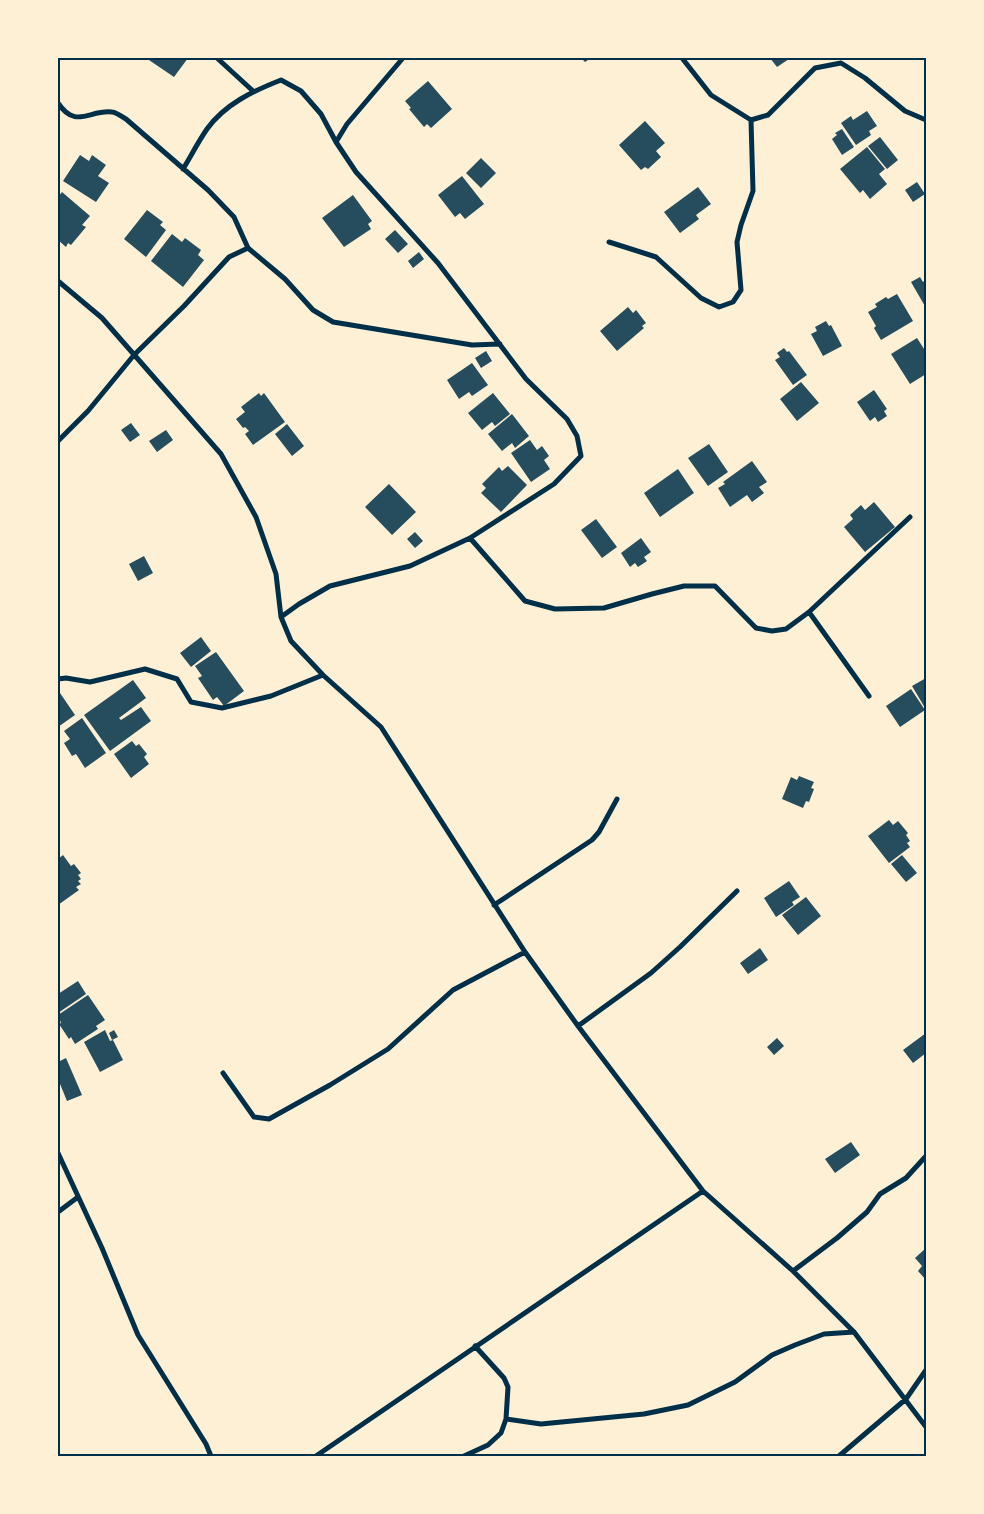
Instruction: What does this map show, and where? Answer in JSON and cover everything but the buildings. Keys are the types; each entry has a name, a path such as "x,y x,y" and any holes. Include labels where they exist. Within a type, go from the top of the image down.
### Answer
{"street":[{"path":"217,58 253,91"},
{"path":"336,142 347,124 403,58"},
{"path":"682,58 711,95 751,120 768,115 815,68 841,63 865,78 905,111 926,120"},
{"path":"182,169 208,128 228,107 253,91 281,80 301,91 322,114 336,142 356,172 438,263 526,378 567,419 577,436 581,456 554,484 470,538 410,566 330,586 281,617"},
{"path":"58,103 67,114 80,117 112,112 126,119 208,190 234,217 248,248 284,278 313,310 332,322 472,345 500,344"},
{"path":"609,242 656,257 701,298 719,307 734,302 741,290 737,242 741,225 754,191 751,120"},
{"path":"58,441 88,411 134,355 184,306 229,257 248,248"},
{"path":"58,281 102,318 221,454 256,517 276,574 281,617 291,641 323,675 381,727 494,905 578,1026 703,1191 793,1271 854,1332 926,1427"},
{"path":"470,538 526,601 555,608 604,608 684,586 715,586 756,628 772,631 786,629 809,612 910,517"},
{"path":"809,612 869,696"},
{"path":"58,679 66,678 90,682 145,669 177,678 191,702 222,708 272,696 323,675"},
{"path":"494,905 592,840 599,832 617,798"},
{"path":"578,1026 651,973 737,891"},
{"path":"223,1073 254,1117 269,1119 330,1085 388,1049 452,990 525,952"},
{"path":"58,1154 102,1248 138,1335 206,1444 211,1456"},
{"path":"793,1271 837,1238 867,1212 880,1194 906,1178 926,1156"},
{"path":"316,1456 703,1191"},
{"path":"58,1212 78,1197"},
{"path":"506,1419 541,1424 644,1414 688,1405 735,1382 772,1355 824,1334 854,1332"},
{"path":"464,1456 488,1445 501,1433 506,1419 508,1387 504,1378 475,1346"},
{"path":"839,1456 906,1399 926,1370"},
{"path":"918,1382 926,1384"}]}
